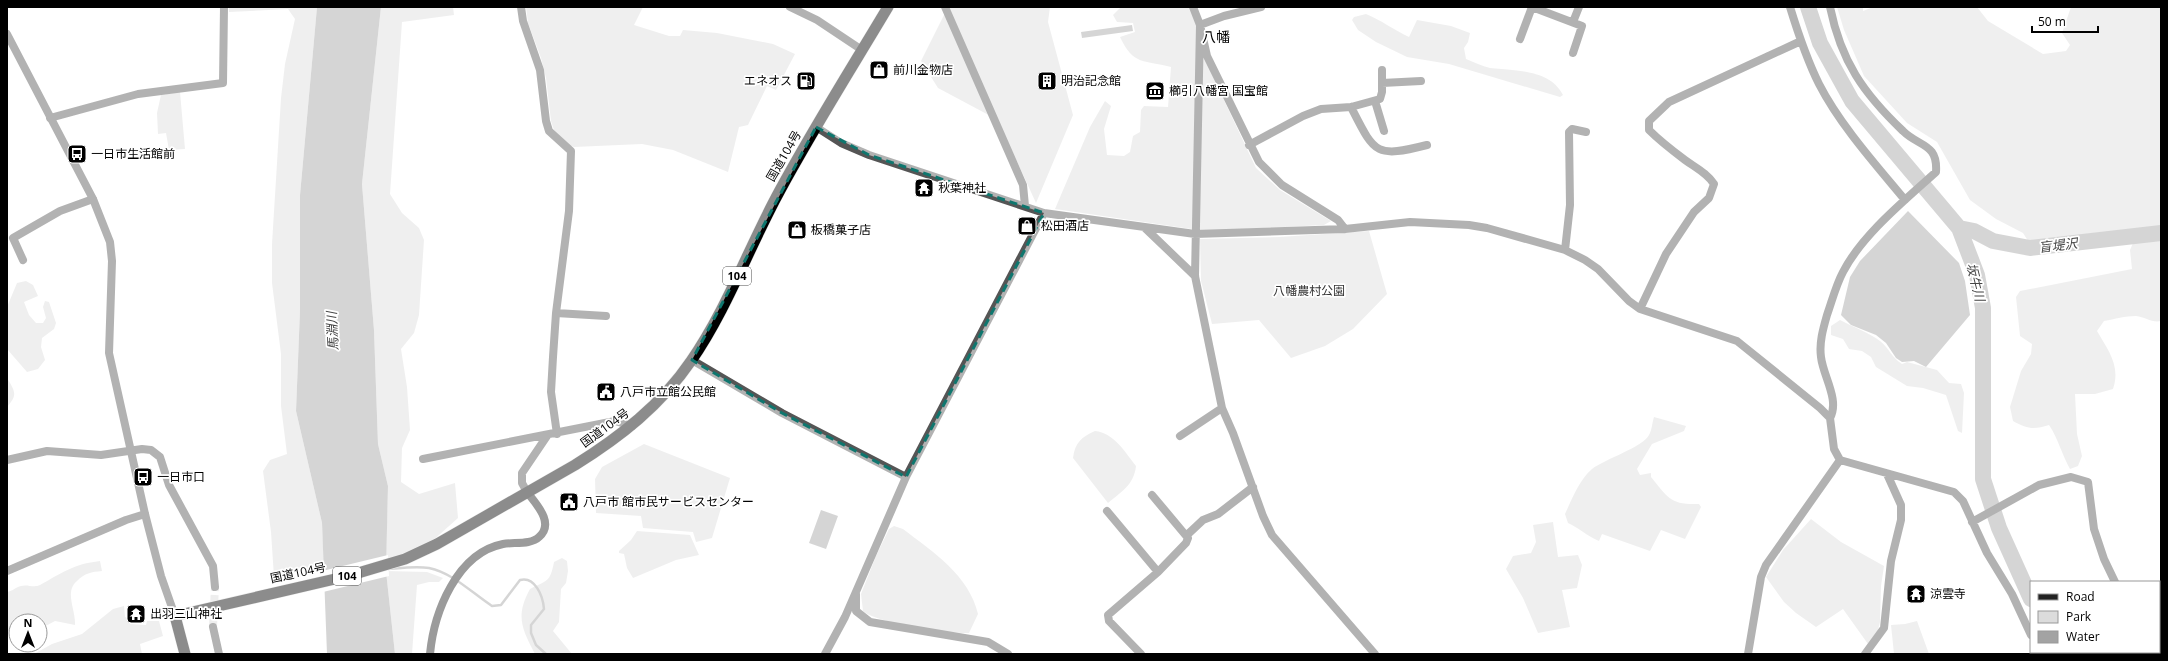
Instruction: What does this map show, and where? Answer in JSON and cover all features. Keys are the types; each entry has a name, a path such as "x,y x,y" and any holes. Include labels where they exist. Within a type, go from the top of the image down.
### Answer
{"highway":[{"name":"国道104号","path":"175,616 385,566 437,544 591,455 632,426 664,395 692,360 716,320 779,191 888,7"},
{"path":"175,616 185,654"}],"main road":[{"path":"430,654 433,635 448,594 458,573 469,561 483,550 503,544 529,542 539,538 544,530 545,522 543,513 527,492"}],"street":[{"path":"50,118 138,94 223,83 224,7"},
{"path":"521,7 523,21 540,70 546,121 550,131 571,151 569,211 556,313 551,392 557,434"},
{"path":"790,7 817,20 862,50"},
{"path":"945,7 1023,185 1025,206"},
{"path":"1193,7 1200,25 1207,56 1249,145 1259,162 1282,185 1338,220 1345,229"},
{"path":"1200,25 1224,16 1261,7"},
{"path":"1520,39 1532,7 1582,26 1573,53"},
{"path":"1574,22 1579,7"},
{"path":"1790,7 1801,41 1820,85 1842,121 1905,200"},
{"path":"1830,7 1835,32 1855,76 1869,96 1904,133 1925,146 1935,156 1936,172 1882,222 1843,272 1822,333 1821,357 1834,412 1830,418"},
{"path":"1200,25 1195,276 1222,408 1263,516 1272,535 1375,654"},
{"path":"7,34 93,199 104,222 110,242 112,261 109,353 145,514 161,576 175,616"},
{"path":"1640,309 1666,254 1694,212 1709,198 1714,184 1709,176 1649,130 1649,121 1669,102 1801,41"},
{"path":"1249,145 1303,116 1327,108 1351,107 1375,101 1382,96 1382,70"},
{"path":"1382,83 1421,81"},
{"path":"1375,101 1384,131"},
{"path":"1351,107 1368,140 1379,150 1397,152 1427,145"},
{"path":"816,127 841,143 869,155 1044,213 1195,234 1345,229 1410,222 1469,225 1487,228 1565,250 1585,260 1598,269 1629,302 1640,309 1737,341 1820,408 1830,418 1834,449 1840,460 1954,492 1963,501 1987,553 2012,594 2030,633"},
{"path":"1565,250 1570,204 1569,132 1572,129 1586,132"},
{"path":"23,260 12,238 60,212 93,199"},
{"path":"825,654 857,590 906,477 1044,213"},
{"path":"1145,228 1195,276"},
{"path":"556,313 606,316"},
{"path":"692,360 782,413 906,477"},
{"path":"1180,436 1222,408"},
{"path":"423,459 547,436 615,421 632,426"},
{"path":"527,492 522,483 522,474 547,436"},
{"path":"7,460 47,451 101,455 151,450 160,457 169,485 213,566 215,587"},
{"path":"1748,654 1761,577 1766,565 1840,460"},
{"path":"1865,654 1884,628 1891,561 1901,520 1901,505 1887,474"},
{"path":"1972,522 2039,485 2070,477 2088,482 2094,529 2104,559 2115,581"},
{"path":"1187,535 1204,520 1218,514 1253,487"},
{"path":"1141,654 1109,621 1108,615 1158,572 1186,543 1188,538 1152,495"},
{"path":"1107,511 1158,572"},
{"path":"7,571 126,520 145,514"},
{"path":"857,590 856,611 870,622 988,642 1008,654"},
{"path":"213,627 219,654"}],"highlighted area":[{"path":"816,127 869,155 1044,213 906,477 782,413 692,360"}],"green space":[{"path":"229,7 317,7 300,195 300,310 296,411 322,523 324,567 274,577 271,532 263,471 270,460 287,454 281,406 281,354 272,283 272,244 281,98 285,64 295,19 288,9 229,12"},
{"path":"381,7 453,7 454,15 402,22 390,194 402,213 419,228 424,240 419,315 414,333 401,349 407,387 410,430 402,448 401,482 419,494 455,483 458,518 411,560 386,560 388,486 378,444 374,330 362,184"},
{"path":"526,7 643,7 634,25 669,36 680,36 683,30 717,33 773,44 795,54 776,90 767,86 748,125 739,127 728,172 673,150 642,144 574,147 569,145 554,130 551,121 546,78 541,58 528,23"},
{"path":"948,7 1050,7 1048,22 1073,115 1036,203 998,120 938,88 921,61"},
{"path":"1121,7 1190,7 1214,79 1256,168 1280,190 1331,221 1324,225 1205,231 1055,209 1090,127 1105,101 1111,106 1104,129 1107,155 1124,156 1130,152 1133,136 1140,132 1141,110 1144,106 1168,107 1171,67 1140,60 1130,53 1120,37 1135,32 1133,23 1117,22 1113,15"},
{"path":"1837,7 1863,7 1863,11 1873,7 1977,7 1988,21 2043,54 2066,51 2070,45 2062,33 2071,7 2161,7 2161,228 2129,234 2030,244 2023,233 1996,219 1970,200 1937,142 1907,123 1864,76 1844,30"},
{"path":"1366,14 1409,37 1417,20 1451,26 1470,33 1468,42 1464,48 1466,59 1490,68 1521,71 1541,76 1550,80 1557,86 1563,95 1560,97 1449,64 1407,57 1376,42 1358,30 1352,20 1354,17"},
{"path":"180,92 185,149 169,150 166,133 158,134 157,113 161,95"},
{"name":"八幡農村公園","path":"1369,231 1387,294 1353,329 1325,346 1291,358 1259,320 1212,324 1201,281 1200,239 1279,237"},
{"path":"2161,237 2161,321 2136,316 2124,317 2104,321 2097,331 2112,358 2115,381 2113,389 2095,394 2075,394 2077,434 2082,456 2078,466 2070,469 2049,425 2039,428 2031,428 2022,426 2013,421 2010,407 2021,371 2031,354 2032,344 2020,336 2016,297 2020,291 2132,269 2130,250 2133,243"},
{"path":"26,281 33,285 38,296 24,302 29,315 36,323 43,323 46,318 43,307 45,301 49,302 56,323 54,329 42,338 41,347 45,360 38,369 27,372 7,349 7,307 17,283"},
{"path":"1840,320 1880,341 1902,364 1907,362 1937,370 1949,383 1961,384 1964,393 1962,433 1958,431 1946,395 1923,388 1907,386 1876,367 1871,357 1862,351 1849,349 1843,339 1831,335 1831,326"},
{"path":"7,378 12,386 14,396 7,407"},
{"path":"1654,417 1686,426 1684,431 1652,444 1637,469 1640,475 1651,473 1651,477 1671,499 1682,503 1699,504 1701,507 1685,539 1661,530 1650,551 1602,534 1599,541 1568,523 1565,514 1576,490 1587,473 1598,465 1632,448 1645,439 1650,433"},
{"path":"1095,431 1108,435 1113,439 1136,466 1135,473 1130,483 1108,503 1073,458 1077,444 1082,438"},
{"path":"644,444 730,478 712,538 696,542 693,532 643,528 641,516 596,513 595,479 602,467"},
{"path":"1811,519 1841,542 1884,566 1881,586 1880,622 1878,630 1868,644 1843,609 1816,627 1796,613 1784,602 1766,577 1783,550"},
{"path":"1553,522 1558,557 1578,555 1582,565 1577,588 1562,590 1570,627 1538,633 1523,598 1506,569 1513,556 1531,553 1536,542 1533,525"},
{"path":"894,526 903,529 938,556 958,576 967,588 978,614 969,633 914,627 882,620 863,611 861,594 876,556 889,529"},
{"path":"637,531 690,535 699,555 676,560 633,578 627,568 624,554 619,553 619,551 631,540"},
{"path":"562,558 567,561 568,571 566,583 561,589 559,622 553,631 572,654 535,654 522,622 525,599 530,589 547,580 551,574 554,562"},
{"path":"100,561 102,571 91,572 80,578 73,585 71,596 75,625 55,621 48,625 48,613 8,613 7,631 7,592 23,586 38,586 75,567"},
{"path":"386,571 427,572 443,578 439,582 429,582 417,585 412,654 395,654"},
{"path":"124,606 125,617 130,619 130,624 146,625 147,621 159,621 163,636 140,644 142,654 34,654 48,653 48,646 82,634 113,609"},
{"path":"1917,621 1929,654 1894,654 1891,625"}],"water":[{"name":"馬淵川","path":"317,7 381,7 362,184 374,330 378,444 388,486 386,571 395,654 327,654 322,523 296,411 300,310 300,195"},
{"path":"1132,25 1133,31 1082,38 1081,32"},
{"path":"1908,211 1959,263 1965,281 1970,315 1926,367 1914,361 1902,362 1896,358 1886,343 1876,335 1851,325 1841,315 1850,277 1860,261"},
{"path":"821,510 838,516 826,549 809,543"}],"pier":[{"path":"388,555 389,576 323,592 322,571"}],"waterway":[{"name":"坂牛川","path":"1808,7 1820,43 1852,101 1959,228 1977,275 1983,308 1983,479 1999,528 2030,597"},
{"name":"盲堤沢","path":"1959,228 1974,231 1993,241 2030,248 2161,233"},
{"path":"388,569 419,567 438,571 462,584 492,606 501,605 520,580 530,581 540,593 544,609 531,625 531,633 536,645 546,654"}],"tunnel":[{"path":"213,627 215,587"}],"place":[{"name":"前川金物店","path":"879,70"},
{"name":"エネオス","path":"806,81"},
{"name":"明治記念館","path":"1047,81"},
{"name":"櫛引八幡宮 国宝館","path":"1155,91"},
{"name":"一日市生活館前","path":"77,154"},
{"name":"秋葉神社","path":"924,188"},
{"name":"松田酒店","path":"1027,226"},
{"name":"板橋菓子店","path":"797,230"},
{"name":"八戸市立館公民館","path":"606,392"},
{"name":"一日市口","path":"143,477"},
{"name":"八戸市 館市民サービスセンター","path":"569,502"},
{"name":"涼雲寺","path":"1916,594"},
{"name":"出羽三山神社","path":"136,614"}],"district":[{"name":"八幡","path":"1216,37"}]}
